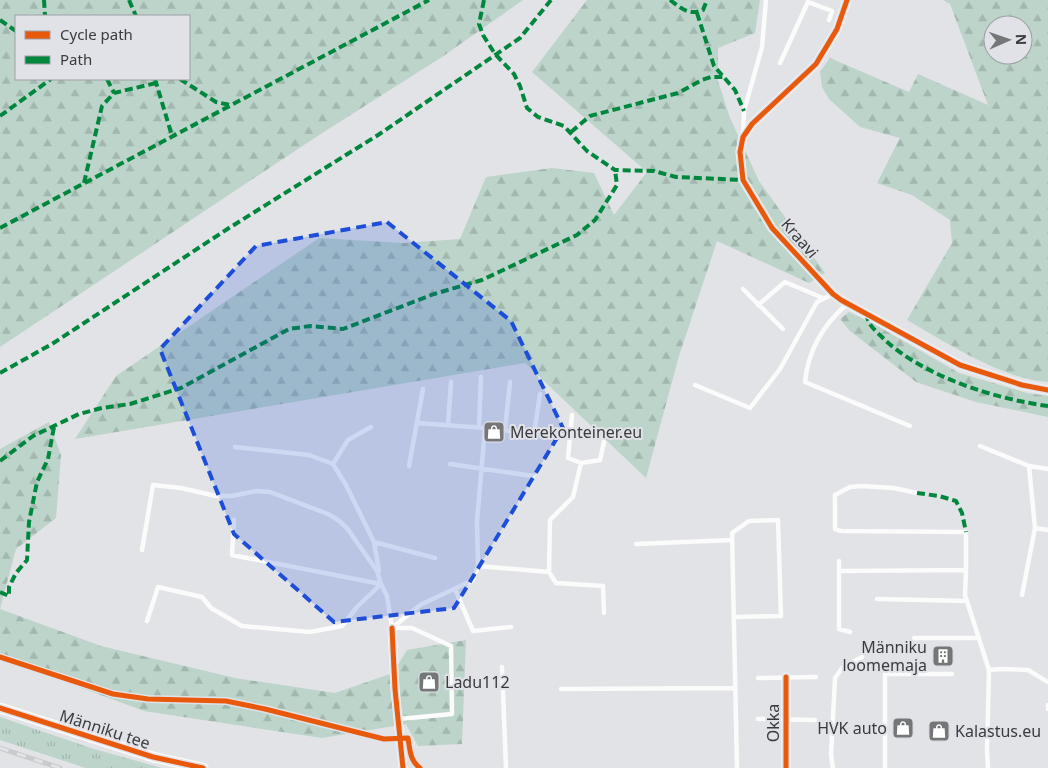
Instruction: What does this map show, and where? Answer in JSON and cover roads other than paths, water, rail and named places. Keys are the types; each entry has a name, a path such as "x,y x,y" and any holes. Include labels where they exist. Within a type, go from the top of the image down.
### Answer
{"street":[{"path":"743,137 752,124 816,64 837,28 847,0"},
{"name":"Kraavi","path":"743,137 740,152 742,180 772,228 833,294 847,304 960,365 1022,385 1048,390"},
{"path":"392,628 403,768"},
{"name":"Okka","path":"786,677 786,768"},
{"name":"Männiku tee","path":"0,708 153,757 203,768"}],"lane":[{"path":"743,137 744,111 762,47 766,0"},
{"path":"780,63 807,1 832,11 829,20"},
{"path":"758,305 785,282 823,298"},
{"path":"743,290 783,329"},
{"path":"695,385 750,408 780,369 817,302 833,294"},
{"path":"847,304 835,314 817,338 806,365 805,382 910,426"},
{"path":"479,427 482,377"},
{"path":"448,425 452,382"},
{"path":"505,430 510,382"},
{"path":"409,466 423,390"},
{"path":"417,423 479,427 534,434 540,394"},
{"path":"572,415 568,458 581,463 600,460 604,442"},
{"path":"333,464 348,440 371,427"},
{"path":"392,628 420,606 473,580 478,566 477,521 485,428"},
{"path":"980,446 1029,466 1048,470"},
{"path":"235,447 309,455 333,464 346,484 374,542 381,584"},
{"path":"581,463 573,498 550,520 549,572 556,583 603,586 604,613"},
{"path":"450,464 533,476"},
{"path":"1022,595 1035,528 1029,466"},
{"path":"142,550 153,485 216,496 232,496 256,491 270,492 328,514 347,528 377,571 387,596 392,628"},
{"path":"917,493 894,488 850,487 835,495 835,529 841,531 966,532 966,595 989,670 988,768"},
{"path":"234,520 232,555 381,584"},
{"path":"734,617 781,616 778,520 749,521 732,533 736,768"},
{"path":"1035,528 1048,530"},
{"path":"636,544 732,540"},
{"path":"374,542 435,558"},
{"path":"839,561 839,629 850,632"},
{"path":"478,566 549,572"},
{"path":"839,571 966,570"},
{"path":"147,621 158,586 202,597 211,608 242,626 310,632 342,626 381,584"},
{"path":"455,589 473,631 511,627"},
{"path":"877,599 967,601"},
{"path":"392,628 412,628 451,646 452,714 398,719"},
{"path":"914,638 979,638"},
{"path":"833,768 831,755 835,678 842,668 862,657"},
{"path":"502,667 506,768"},
{"path":"989,670 1028,670 1048,682"},
{"path":"885,768 885,674 952,674"},
{"path":"758,678 816,677"},
{"path":"561,689 735,688"},
{"path":"758,719 815,720"}],"railway":[{"path":"0,748 60,768"}],"place":[{"name":"Merekonteiner.eu","path":"494,432"},
{"name":"Männiku loomemaja","path":"943,656"},
{"name":"Ladu112","path":"429,682"},
{"name":"HVK auto","path":"903,728"},
{"name":"Kalastus.eu","path":"939,731"}]}
